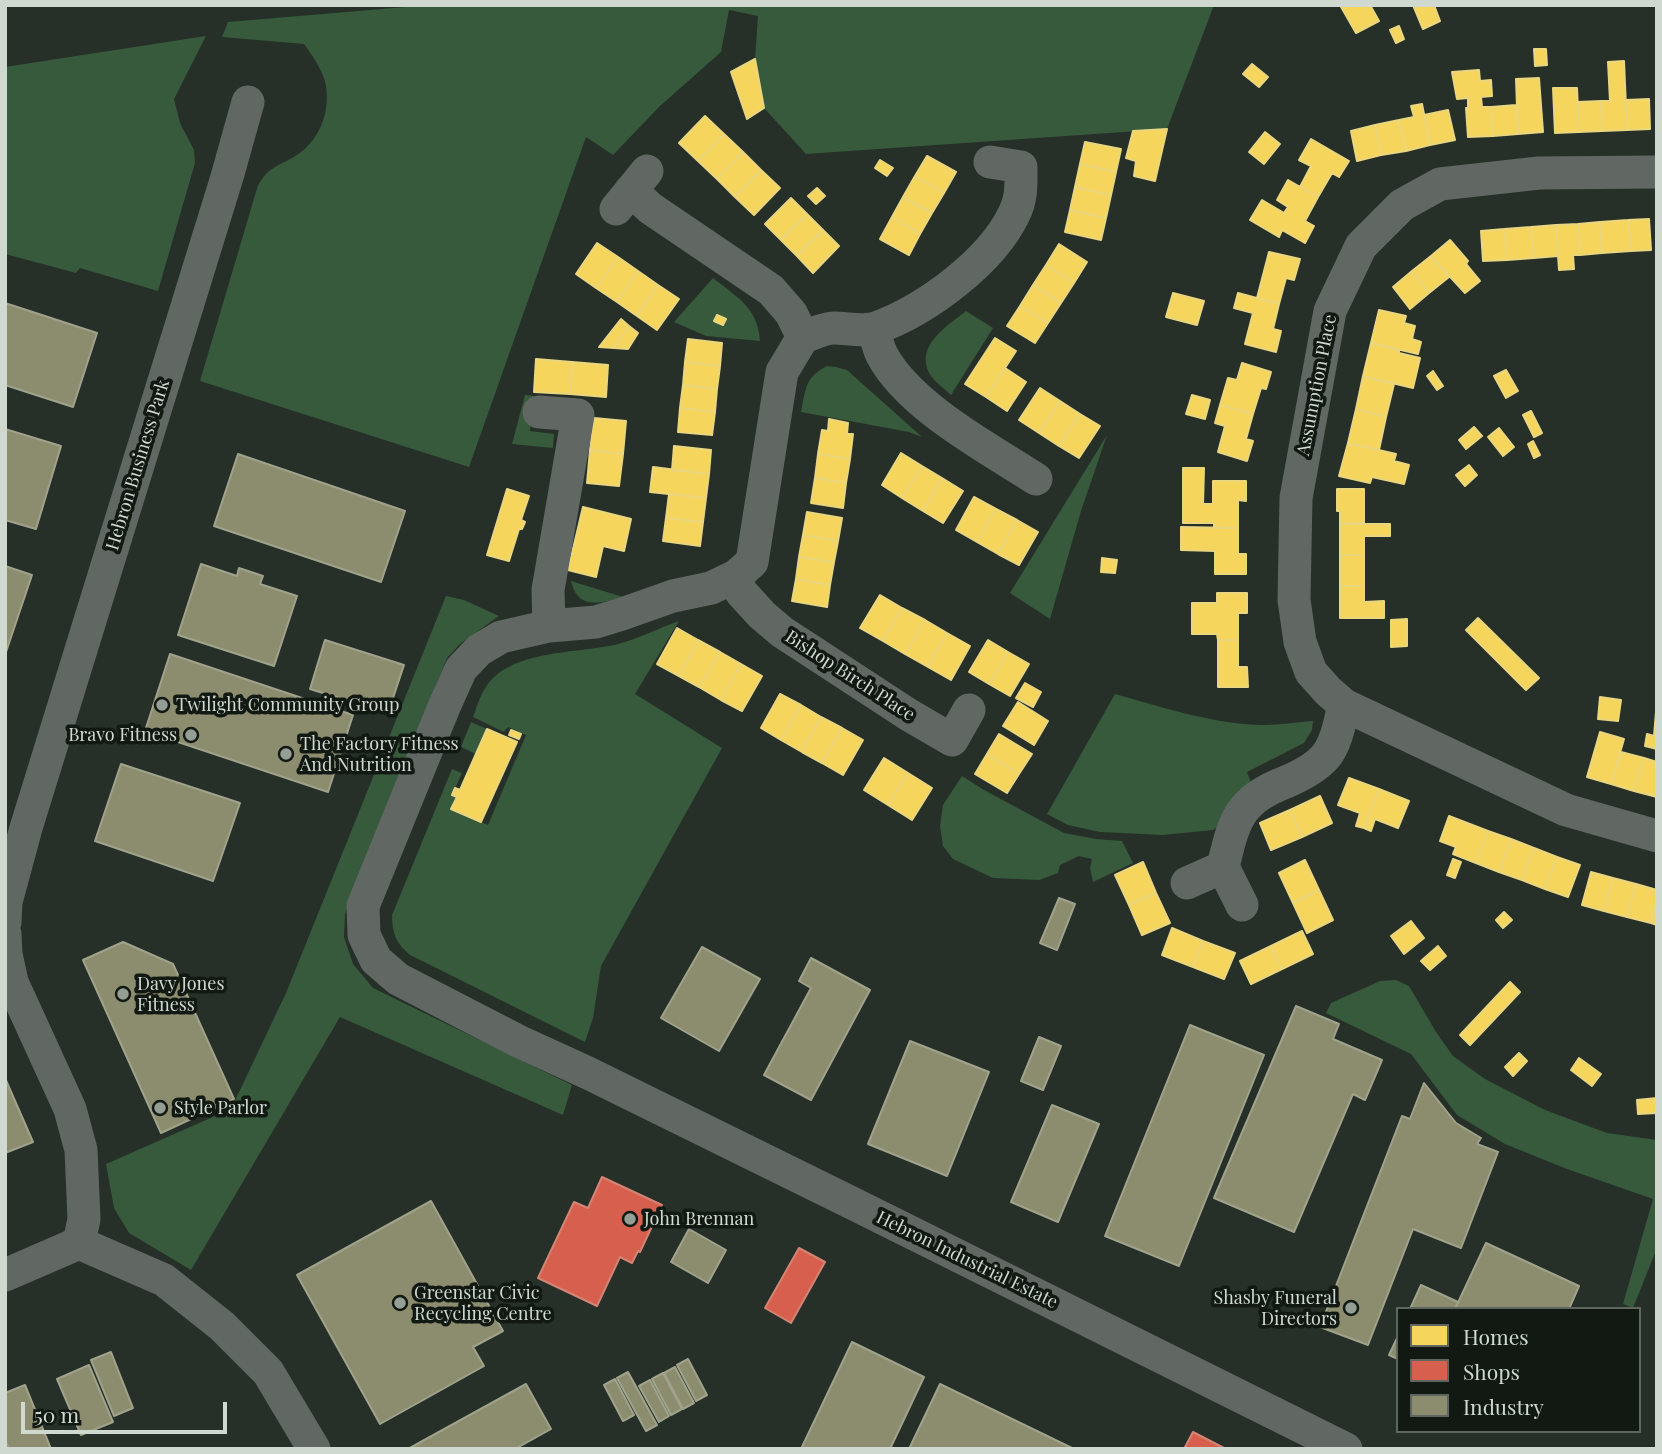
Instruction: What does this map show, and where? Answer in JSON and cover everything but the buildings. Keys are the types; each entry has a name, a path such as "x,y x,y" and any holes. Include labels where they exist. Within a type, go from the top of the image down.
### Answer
{"street":[{"name":"Hebron Business Park","path":"5,922 16,825 211,230 248,102"},
{"path":"539,412 578,415 548,590 549,626 596,622 673,596 711,588 736,576 752,562 782,372 803,337 830,328 874,329 915,310 955,283 993,247 1015,214 1021,193 1021,167 990,162"},
{"name":"Assumption Place","path":"1657,172 1539,173 1440,184 1402,205 1361,246 1330,311 1296,498 1294,600 1300,642 1311,672 1344,705 1566,810 1657,836"},
{"path":"631,190 650,208 771,290 791,313 803,337"},
{"path":"874,329 882,354 903,384 948,423 1036,479"},
{"name":"Bishop Birch Place","path":"736,576 741,592 782,632 952,740 969,710"},
{"name":"Hebron Industrial Estate","path":"549,626 500,637 478,650 461,669 363,906 364,935 376,960 398,979 528,1045 1346,1449"},
{"path":"1242,905 1223,867 1237,819 1250,801 1266,789 1299,776 1316,766 1327,755 1344,705"},
{"path":"1187,883 1223,867"},
{"path":"5,934 12,982 70,1109 81,1150 85,1219 79,1243"},
{"path":"5,1275 79,1243 164,1280 222,1326 268,1372 314,1449"}],"green space":[{"path":"429,5 1214,5 1167,129 806,154 764,108 755,59 758,16 729,10 721,52 660,106 613,155 586,137 469,467 200,381 258,185 268,172 309,145 324,118 327,98 322,73 304,44 222,37 228,22"},
{"path":"206,36 174,99 180,123 194,150 195,163 158,291 80,268 76,273 5,254 5,67"},
{"path":"713,278 751,312 760,341 706,336 674,322"},
{"path":"966,311 993,328 951,395 931,376 926,356 941,331"},
{"path":"827,366 847,370 922,437 909,432 801,412 810,380"},
{"path":"525,395 534,396 530,431 554,434 553,448 512,444"},
{"path":"1107,435 1081,511 1050,619 1010,593"},
{"path":"571,581 623,597 592,603 585,601 574,591"},
{"path":"446,596 464,600 499,616 460,644 447,658 345,914 344,937 353,964 373,988 572,1085 563,1115 340,1017 191,1270 129,1233 114,1208 106,1164 231,1109 286,993"},
{"path":"679,621 635,694 722,748 601,966 593,1018 585,1042 410,955 396,937 392,915 452,769 462,773 452,795 457,797 452,809 488,825 526,735 508,727 504,732 473,717 484,690 497,675 528,659 618,644"},
{"path":"1115,694 1227,722 1264,725 1313,721 1312,730 1304,743 1247,772 1252,785 1213,830 1163,835 1100,832 1068,825 1047,814"},
{"path":"471,722 487,729 476,754 461,747"},
{"path":"962,776 1064,833 1122,841 1133,863 1093,882 1090,868 1092,859 1079,856 1060,865 1058,873 1039,880 993,878 953,859 943,846 940,826 943,805"},
{"path":"1396,980 1409,986 1453,1056 1485,1079 1545,1110 1607,1133 1657,1140 1657,1248 1633,1307 1623,1304 1653,1199 1505,1144 1457,1115 1411,1054 1326,1013 1331,1003 1380,981"}],"place":[{"name":"Twilight Community Group","path":"162,705"},
{"name":"Bravo Fitness","path":"191,735"},
{"name":"The Factory Fitness And Nutrition","path":"286,754"},
{"name":"Davy Jones Fitness","path":"123,994"},
{"name":"Style Parlor","path":"160,1108"},
{"name":"John Brennan","path":"630,1219"},
{"name":"Greenstar Civic Recycling Centre","path":"400,1303"},
{"name":"Shasby Funeral Directors","path":"1351,1308"}]}
